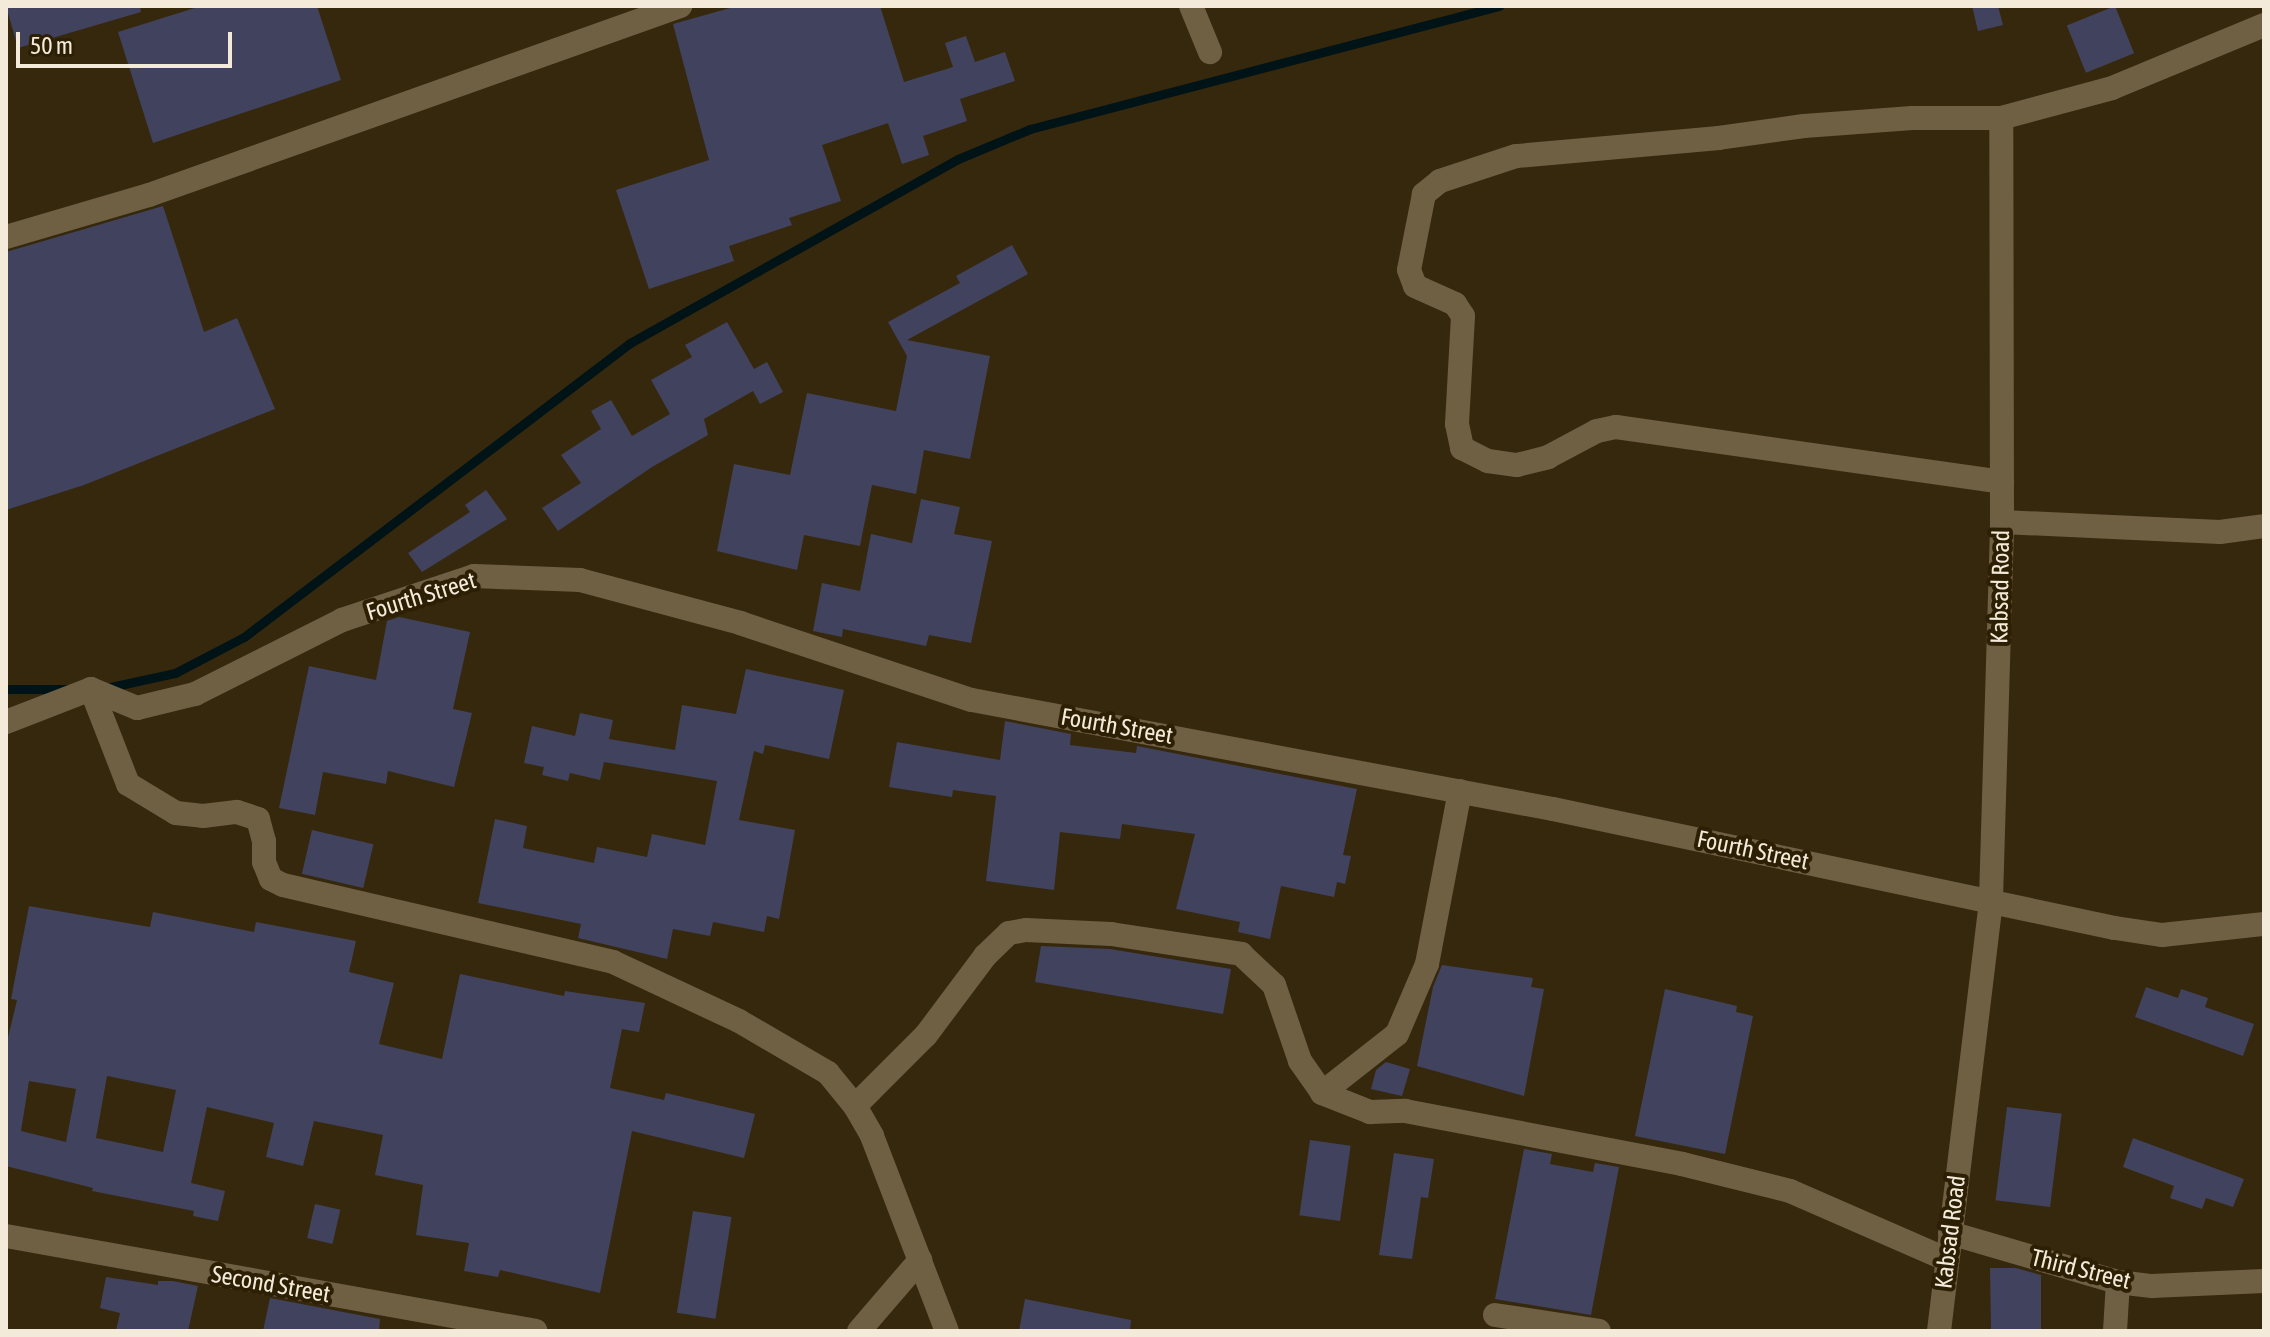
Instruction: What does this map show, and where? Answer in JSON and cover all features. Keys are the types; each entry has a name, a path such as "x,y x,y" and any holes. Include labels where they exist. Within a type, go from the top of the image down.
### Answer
{"street":[{"path":"6,237 149,195 680,6"},
{"path":"1191,6 1210,52"},
{"path":"2002,482 1616,427 1597,431 1548,457 1517,465 1488,461 1462,448 1457,424 1463,316 1455,304 1415,286 1409,270 1424,194 1440,181 1516,156 1719,138 1804,126 1912,118 2001,118 2112,88 2264,25"},
{"name":"Kabsad Road","path":"1939,1331 1991,899 2002,522 2001,118"},
{"path":"2002,522 2220,532 2264,526"},
{"name":"Fourth Street","path":"91,689 137,708 195,694 342,620 461,580 487,575 517,580 580,580 740,623 972,700 1460,791 1991,899 2115,928 2162,935 2264,924"},
{"path":"6,722 91,689 128,784 176,813 203,816 237,812 258,819 264,841 264,862 271,879 283,885 613,962 739,1021 828,1073 855,1106 872,1136 947,1331"},
{"path":"1322,1093 1397,1034 1427,964 1460,791"},
{"path":"855,1106 926,1035 985,956 1009,933 1026,930 1111,934 1241,954 1274,985 1300,1061 1322,1093 1370,1112 1420,1114 1682,1164 1790,1191 1946,1259"},
{"name":"Third Street","path":"1950,1233 2118,1282 2152,1286 2264,1281"},
{"name":"Second Street","path":"6,1236 536,1331"},
{"path":"859,1331 920,1260"},
{"path":"2115,1331 2118,1282"},
{"path":"1495,1315 1599,1331"}],"building":[{"path":"6,6 140,6 141,12 18,48"},
{"path":"201,6 317,6 341,80 153,143 118,32"},
{"path":"737,6 880,6 904,82 953,67 945,43 966,36 975,62 1005,52 1015,81 960,99 967,121 923,136 929,155 902,164 888,123 822,145 841,201 789,218 792,225 729,246 734,261 649,289 616,190 709,160 673,24"},
{"path":"1972,6 1998,6 2003,25 1978,31"},
{"path":"2115,6 2134,53 2086,73 2067,25"},
{"path":"163,206 204,332 237,318 275,409 84,485 6,510 6,252"},
{"path":"1012,245 1028,274 907,340 990,356 970,459 924,450 916,494 872,485 860,546 804,535 797,570 717,551 734,464 790,475 807,393 896,411 907,356 888,322 960,283 956,276"},
{"path":"727,322 754,369 767,362 783,392 760,404 753,391 704,419 708,435 652,467 558,531 542,508 581,483 561,455 601,429 591,411 611,400 632,436 670,414 651,380 692,357 685,345"},
{"path":"486,490 507,519 422,572 408,553 470,512 465,505"},
{"path":"921,499 960,507 954,534 992,541 971,643 929,635 926,646 843,629 842,637 813,631 822,583 860,591 871,534 912,543"},
{"path":"399,617 470,632 453,709 472,713 454,787 388,771 386,784 323,772 315,815 279,808 309,666 376,680 387,621"},
{"path":"746,669 844,690 829,759 765,745 763,754 754,751 739,820 795,830 779,919 767,916 764,932 713,922 710,936 673,929 667,959 578,938 581,924 478,903 495,819 527,826 523,848 594,863 597,847 647,857 652,834 705,845 717,781 604,762 600,780 570,773 568,781 542,775 544,767 524,763 532,726 575,736 580,713 613,720 609,739 675,750 682,705 736,714"},
{"path":"1005,721 1071,734 1070,745 1136,753 1137,746 1357,789 1343,855 1351,856 1345,884 1337,882 1334,897 1281,886 1270,939 1238,932 1240,922 1176,909 1195,834 1122,824 1120,839 1060,832 1054,890 986,881 996,796 953,790 952,797 889,787 897,742 1000,760"},
{"path":"312,830 373,844 363,888 302,874"},
{"path":"29,906 150,927 153,912 254,932 256,922 356,941 349,972 394,983 379,1044 442,1059 460,974 564,996 565,991 645,1003 639,1032 622,1029 610,1088 664,1100 666,1093 755,1114 744,1158 632,1131 600,1293 500,1270 498,1277 464,1271 469,1243 416,1235 423,1185 375,1175 383,1135 314,1121 303,1166 266,1157 274,1123 207,1107 191,1183 225,1191 218,1221 193,1216 194,1211 92,1191 93,1188 6,1166 6,1046 17,1000 11,999","holes":["107,1076 176,1090 163,1152 96,1138","29,1081 76,1089 66,1142 21,1131"]},
{"path":"1041,946 1110,949 1231,969 1223,1014 1035,982"},
{"path":"1442,965 1533,978 1531,987 1544,989 1524,1096 1417,1066 1433,987"},
{"path":"2146,987 2178,998 2181,989 2208,998 2205,1007 2254,1024 2243,1056 2135,1017"},
{"path":"1665,989 1737,1006 1736,1012 1753,1016 1725,1154 1635,1136"},
{"path":"1386,1062 1410,1069 1402,1096 1371,1089 1376,1070"},
{"path":"2007,1107 2062,1114 2050,1207 1996,1200"},
{"path":"2133,1138 2244,1179 2233,1207 2206,1198 2202,1209 2170,1198 2174,1186 2123,1167"},
{"path":"1310,1140 1351,1146 1340,1221 1299,1215"},
{"path":"1524,1149 1552,1154 1550,1164 1593,1172 1595,1163 1619,1167 1591,1315 1495,1299"},
{"path":"1394,1153 1434,1159 1428,1198 1421,1197 1412,1259 1379,1255"},
{"path":"315,1204 340,1210 332,1244 307,1238"},
{"path":"693,1211 732,1217 715,1319 677,1313"},
{"path":"1990,1268 2016,1268 2041,1275 2041,1331 1991,1331"},
{"path":"106,1277 158,1285 158,1281 173,1281 198,1286 188,1331 116,1331 120,1313 100,1308"},
{"path":"270,1298 380,1319 379,1331 263,1331"},
{"path":"1025,1299 1131,1320 1130,1331 1019,1331"}],"waterway":[{"path":"106,688 175,673 244,637 630,343 958,159 1030,129 1499,6"},
{"path":"6,689 67,689"}]}
